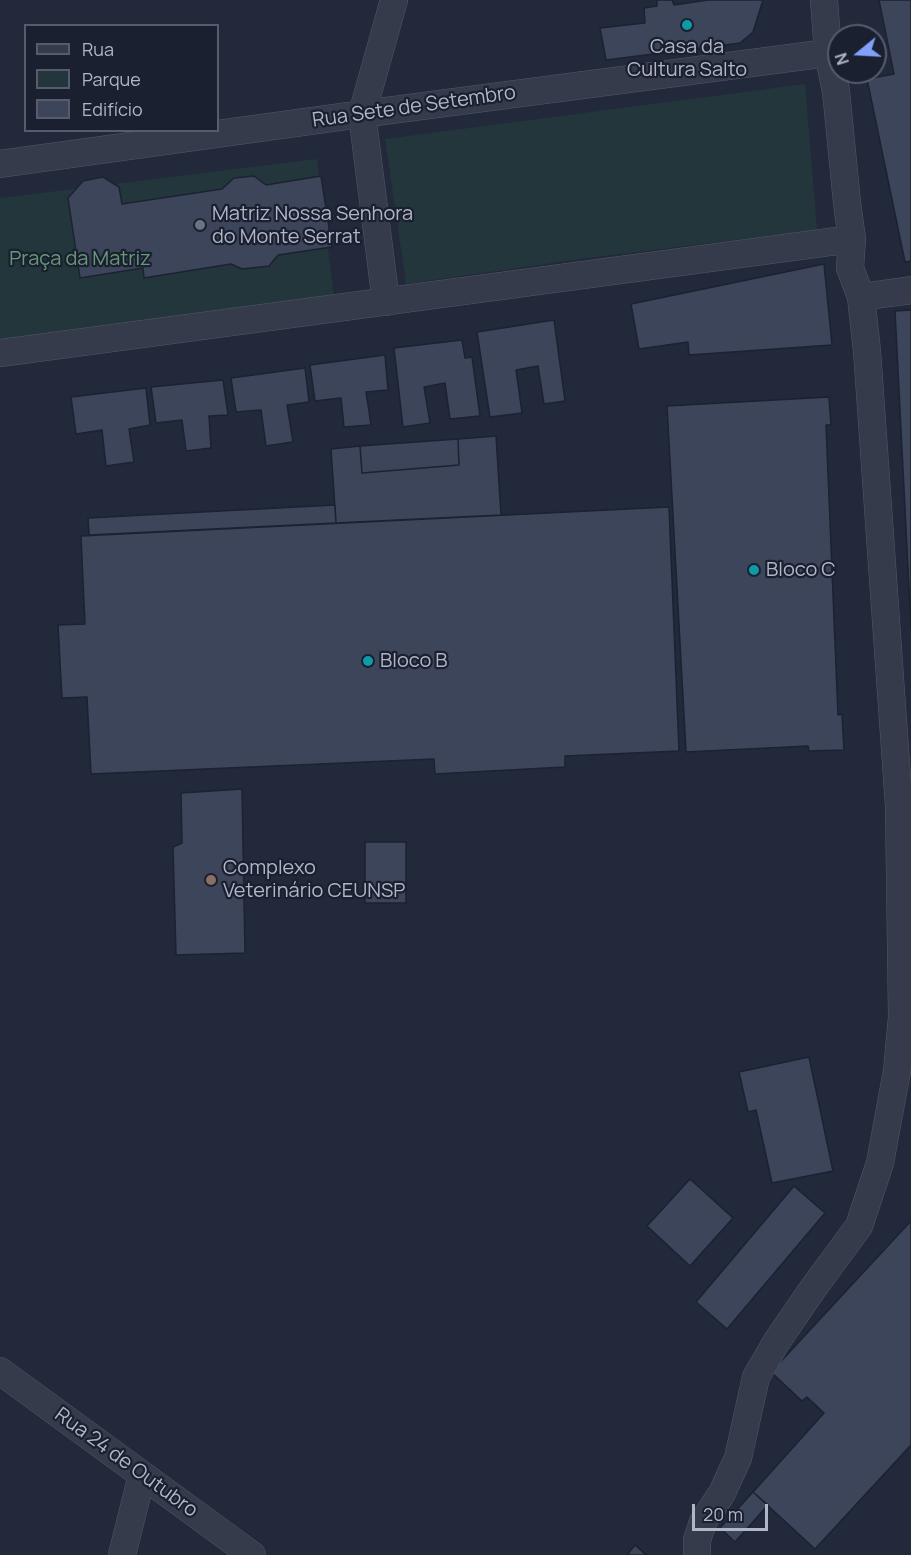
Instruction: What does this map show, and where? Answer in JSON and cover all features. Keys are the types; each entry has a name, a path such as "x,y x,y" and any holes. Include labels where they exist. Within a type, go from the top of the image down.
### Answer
{"street":[{"path":"386,302 362,114 394,0"},
{"path":"824,0 827,40"},
{"name":"Rua Sete de Setembro","path":"0,164 827,53"},
{"path":"697,1555 703,1522 722,1493 738,1458 756,1377 777,1341 859,1226 880,1162 897,1071 902,1017 899,806 867,351 861,297 850,268 852,240 846,203 835,84"},
{"path":"0,353 852,240"},
{"path":"861,297 911,290"},
{"name":"Rua 24 de Outubro","path":"0,1371 252,1555"},
{"path":"122,1555 142,1475"}],"green space":[{"path":"805,84 817,230 588,258 406,284 385,139"},
{"name":"Praça da Matriz","path":"317,159 334,297 0,341 0,198"}],"building":[{"path":"657,0 672,0 674,5 708,0 763,0 753,32 740,43 606,60 600,28 645,23 644,8 657,6"},
{"path":"879,0 911,0 911,261 905,262 868,84 887,84 887,75 894,74 887,39 887,24 884,24"},
{"name":"Matriz Nossa Senhora do Monte Serrat","path":"254,176 266,185 321,176 332,247 278,255 269,266 242,269 231,264 144,278 143,268 80,278 68,198 83,181 103,177 119,187 122,204 222,189 234,178"},
{"path":"824,264 832,345 689,355 688,342 639,349 631,304"},
{"path":"911,310 911,628 895,311"},
{"path":"554,320 565,401 544,404 538,366 516,370 522,413 490,417 477,332"},
{"path":"462,340 465,358 472,357 480,416 450,419 445,383 424,387 430,423 403,427 394,348"},
{"path":"385,355 388,390 366,392 371,425 344,427 341,398 315,401 310,365"},
{"path":"305,368 309,402 287,405 293,442 266,446 261,410 236,412 231,378"},
{"path":"223,380 228,415 209,416 211,448 186,451 182,420 156,423 151,387"},
{"path":"146,388 150,425 129,429 134,462 106,466 102,430 76,434 71,397"},
{"name":"Bloco C","path":"829,397 831,425 826,425 838,715 842,714 844,750 809,751 808,746 686,752 667,406"},
{"path":"496,436 501,515 336,523 331,449 360,446 362,473 459,465 458,439"},
{"path":"458,439 459,465 362,473 360,446"},
{"path":"335,505 336,523 89,535 88,518"},
{"name":"Bloco B","path":"669,507 679,751 565,756 565,767 435,774 434,759 91,774 87,697 62,698 58,625 85,624 81,536"},
{"path":"242,789 245,953 176,955 173,847 182,843 181,793"},
{"path":"365,842 406,842 406,903 365,903"},
{"path":"809,1057 833,1171 772,1183 756,1110 748,1112 739,1072"},
{"path":"690,1179 733,1218 690,1266 647,1226"},
{"path":"794,1186 825,1213 727,1329 696,1302"},
{"path":"911,1221 911,1445 815,1549 753,1492 824,1413 807,1397 802,1401 771,1372"},
{"path":"753,1492 768,1505 735,1542 720,1528"},
{"path":"635,1545 646,1555 627,1555"}],"place":[{"name":"Casa da Cultura Salto","path":"687,25"},
{"name":"Matriz Nossa Senhora do Monte Serrat","path":"200,225"},
{"name":"Bloco C","path":"754,570"},
{"name":"Bloco B","path":"368,661"},
{"name":"Complexo Veterinário CEUNSP","path":"211,880"}]}
